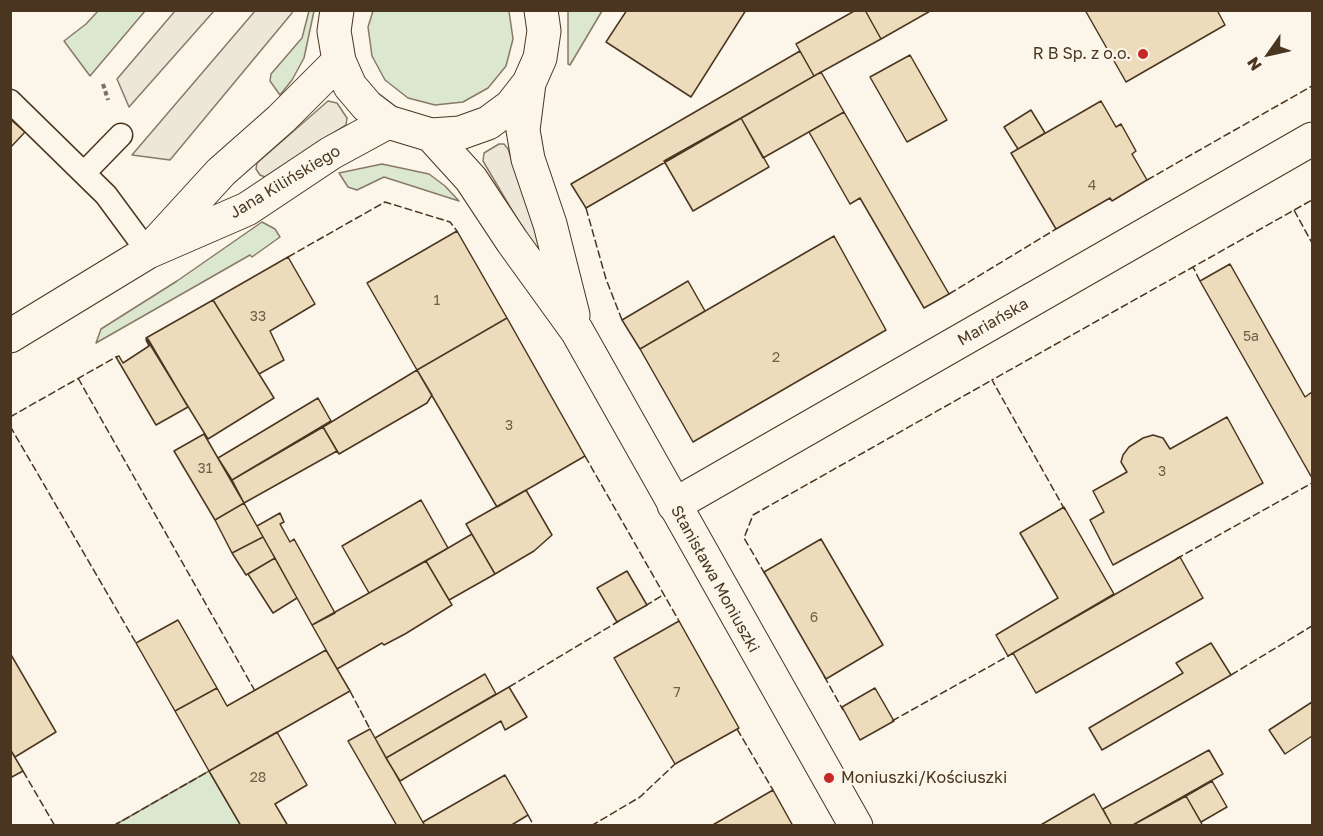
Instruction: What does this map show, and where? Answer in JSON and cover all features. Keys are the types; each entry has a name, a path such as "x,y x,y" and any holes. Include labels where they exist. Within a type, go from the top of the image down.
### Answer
{"street":[{"path":"337,10 334,31 339,61 350,86 367,106 388,122 431,135 460,133 488,123 511,106 529,83 540,58 544,31 541,10"},
{"name":"Jana Kilińskiego","path":"148,252 221,172 290,110 339,61"},
{"name":"Stanisława Moniuszki","path":"529,83 523,130 528,159 550,224 577,331"},
{"name":"Jana Kilińskiego","path":"10,336 148,252 247,209 331,153 388,122"},
{"name":"Stanisława Moniuszki","path":"431,135 471,178 512,241 577,331 856,825"},
{"name":"Mariańska","path":"674,505 1312,139"}],"lane":[{"path":"10,101 106,195 148,252"},
{"path":"84,173 121,135"}],"green space":[{"path":"98,11 145,11 90,76 64,41 86,24"},
{"path":"309,11 314,11 304,58 292,80 280,95 270,81 271,74 302,38"},
{"path":"373,11 509,11 513,39 506,66 488,88 463,102 435,105 408,98 385,80 372,56 368,27"},
{"path":"568,11 602,11 570,65 568,64"},
{"path":"382,164 429,174 459,201 384,177 357,190 348,187 339,173"},
{"path":"262,222 275,229 280,237 252,257 250,255 96,343 101,329 177,281"},
{"path":"209,771 241,825 113,826"}],"shaded area":[{"path":"175,11 214,11 129,107 117,79"},
{"path":"255,11 292,11 292,13 170,160 132,155"},
{"path":"328,101 337,103 347,118 346,125 265,177 260,175 256,169 257,163"},
{"path":"499,144 504,144 508,149 541,246 539,248 533,246 483,161 484,153"}],"building":[{"path":"627,10 746,10 691,97 606,42"},
{"path":"856,10 865,10 881,39 814,76 796,44"},
{"path":"865,10 932,10 881,39"},
{"name":"R B Sp. z o.o.","path":"1085,10 1217,10 1225,25 1126,82"},
{"path":"800,51 814,76 586,208 571,184"},
{"path":"910,55 947,120 907,142 870,77"},
{"path":"821,72 844,112 763,158 741,118"},
{"path":"1101,101 1116,127 1121,124 1136,151 1132,154 1147,180 1112,201 1110,198 1056,229 1011,153"},
{"path":"1031,110 1045,133 1018,149 1004,127"},
{"path":"844,112 949,294 924,308 860,198 850,204 809,132"},
{"path":"741,118 769,167 693,211 664,161"},
{"path":"10,119 25,132 10,148"},
{"path":"457,231 507,318 417,370 367,283"},
{"path":"834,236 886,330 693,442 640,349"},
{"path":"288,257 315,304 270,331 284,360 259,374 213,300"},
{"path":"1230,264 1305,397 1312,392 1312,478 1200,281"},
{"path":"688,281 705,311 640,349 622,320"},
{"path":"213,300 274,398 208,439 146,338"},
{"path":"507,318 585,456 497,507 417,370"},
{"path":"148,339 188,407 156,425 116,357 119,356 123,363 149,346 146,340"},
{"path":"417,370 432,395 427,403 339,454 323,427"},
{"path":"318,398 331,421 232,480 218,458"},
{"path":"1227,417 1263,483 1113,565 1090,520 1104,512 1093,491 1127,472 1121,462 1123,455 1129,447 1143,438 1153,435 1163,438 1170,449"},
{"path":"323,427 337,451 244,503 232,480"},
{"path":"204,434 244,503 215,520 174,451"},
{"path":"526,490 552,535 534,551 495,574 466,524"},
{"path":"421,500 448,548 369,593 342,546"},
{"path":"244,503 263,537 232,553 215,520"},
{"path":"1064,507 1114,594 1008,656 996,635 1058,598 1020,533"},
{"path":"280,513 284,522 280,524 290,542 294,539 335,613 312,625 257,526"},
{"path":"472,534 495,574 449,600 426,561"},
{"path":"263,537 275,558 246,575 232,553"},
{"path":"821,539 883,645 826,679 764,572"},
{"path":"1180,557 1203,598 1036,693 1013,653"},
{"path":"275,558 297,598 273,613 248,574"},
{"path":"426,561 452,605 405,634 384,645 382,643 337,669 312,625"},
{"path":"627,571 647,605 617,622 597,588"},
{"path":"178,620 217,688 175,711 136,643"},
{"path":"679,621 739,728 675,764 614,658"},
{"path":"1211,643 1231,675 1102,750 1089,728 1183,673 1176,663"},
{"path":"326,650 350,691 209,771 175,711 217,688 227,706"},
{"path":"10,653 56,732 15,757 10,749"},
{"path":"485,674 496,694 386,758 375,738"},
{"path":"509,687 527,717 505,730 501,721 400,781 386,758"},
{"path":"875,688 894,721 860,740 842,707"},
{"path":"1312,702 1312,736 1285,754 1269,730"},
{"path":"370,729 425,826 397,826 348,741"},
{"path":"277,732 307,785 275,804 288,826 241,826 209,771"},
{"path":"10,749 23,771 10,778"},
{"path":"1209,750 1223,774 1131,826 1112,826 1103,809"},
{"path":"505,775 528,815 510,826 425,826 423,822"},
{"path":"1212,781 1227,807 1201,822 1186,796"},
{"path":"773,790 793,826 711,826"},
{"path":"1094,794 1112,826 1039,826"},
{"path":"1186,796 1203,826 1131,826"}],"fence":[{"path":"1147,180 1312,86"},
{"path":"1200,281 1193,267 1312,200"},
{"path":"288,257 385,202 450,222 457,231"},
{"path":"586,208 606,279 622,320"},
{"path":"1294,210 1312,243"},
{"path":"949,294 1056,229"},
{"path":"1065,510 992,380 1193,267"},
{"path":"10,417 116,357"},
{"path":"78,378 255,691"},
{"path":"765,574 744,538 753,515 992,380"},
{"path":"10,426 136,643"},
{"path":"585,456 679,621"},
{"path":"1176,559 1312,483"},
{"path":"645,606 663,595"},
{"path":"509,687 619,621"},
{"path":"1231,675 1312,626"},
{"path":"892,721 1010,655"},
{"path":"824,676 843,710"},
{"path":"350,691 370,729"},
{"path":"737,729 773,790"},
{"path":"591,826 640,797 675,764"},
{"path":"23,771 55,826"},
{"path":"113,826 209,771"},
{"path":"528,815 534,826"}],"place":[{"name":"R B Sp. z o.o.","path":"1143,54"},
{"name":"Moniuszki/Kościuszki","path":"829,778"}]}
